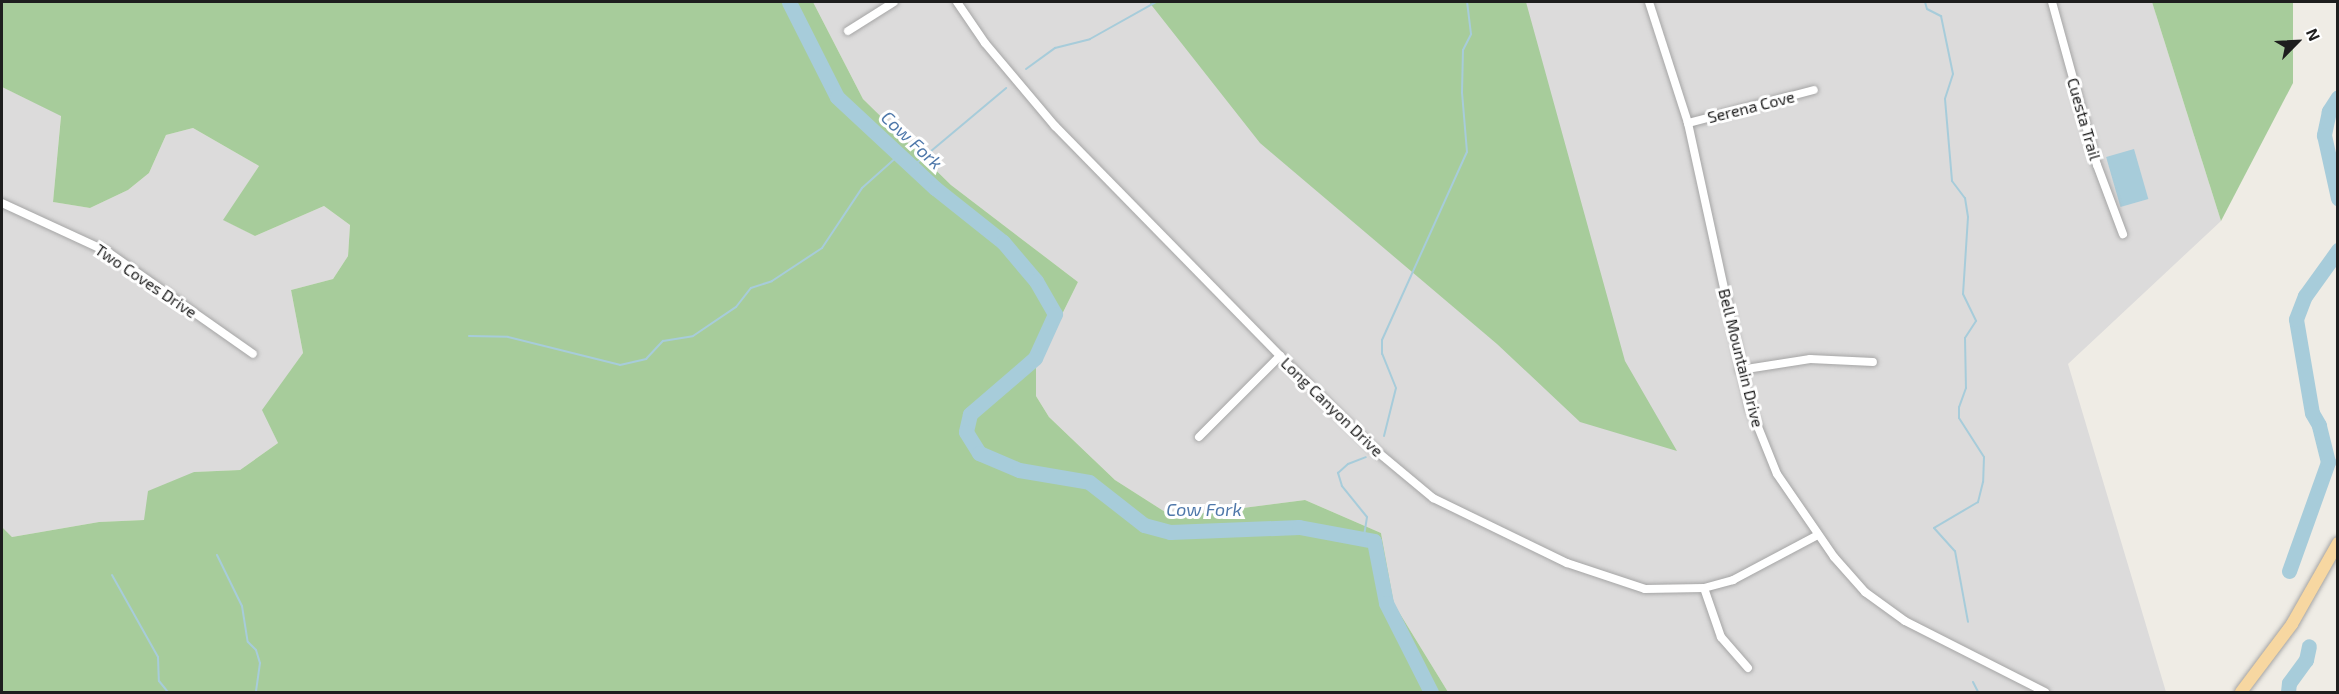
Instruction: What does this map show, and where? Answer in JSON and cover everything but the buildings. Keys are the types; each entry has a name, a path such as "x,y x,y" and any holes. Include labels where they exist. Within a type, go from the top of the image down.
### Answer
{"main road":[{"path":"2241,693 2292,624 2337,543"}],"street":[{"path":"848,31 894,2"},
{"name":"Long Canyon Drive","path":"957,2 1028,98 1280,356 1391,464 1433,498 1466,517 1622,584 1645,589 1704,588 1741,576 1818,535"},
{"name":"Bell Mountain Drive","path":"1649,2 1688,123 1740,370 1767,455 1818,535 1865,592 1905,621 2045,693"},
{"name":"Cuesta Trail","path":"2052,2 2097,165 2123,234"},
{"name":"Serena Cove","path":"1688,123 1814,90"},
{"name":"Two Coves Drive","path":"2,203 108,252 253,354"},
{"path":"1199,437 1280,356"},
{"path":"1740,370 1810,359 1873,362"},
{"path":"1704,588 1721,637 1748,668"}],"shaded area":[{"path":"813,2 2152,2 2221,221 2068,364 2166,692 1448,692 1394,604 1381,533 1305,500 1173,517 1115,480 1049,417 1036,396 1036,367 1078,282 951,185 863,99"},
{"path":"2,87 61,115 53,202 90,208 128,190 149,173 166,135 193,128 259,166 224,220 255,236 324,206 350,225 348,256 333,279 291,290 303,353 263,410 278,443 240,470 194,472 144,520 99,522 12,537 2,527"}],"green space":[{"path":"2,2 813,2 863,99 951,185 1078,282 1036,367 1036,396 1049,417 1115,480 1173,517 1305,500 1381,533 1394,604 1448,692 2,692 2,527 12,537 99,522 144,520 148,491 194,472 240,470 278,443 262,410 303,353 291,290 333,279 348,256 350,225 324,206 255,236 223,220 259,166 193,128 166,135 149,173 128,190 90,208 53,202 61,116 2,87"},
{"path":"1149,2 1526,2 1625,361 1677,451 1580,422 1497,344 1260,143"},
{"path":"2152,2 2293,2 2293,83 2221,221"}],"water":[{"path":"2134,149 2148,199 2120,207 2106,157"}],"waterway":[{"name":"Cow Fork","path":"789,2 837,97 935,188 1003,242 1036,281 1055,314 1035,358 970,414 966,432 979,453 1019,470 1089,482 1144,525 1170,532 1299,527 1374,541 1386,603 1431,692"},
{"path":"1026,69 1055,48 1090,39 1156,2"},
{"path":"1384,436 1396,388 1382,354 1382,340 1467,152 1462,93 1463,50 1471,34 1467,2"},
{"path":"1925,2 1927,9 1941,16 1953,74 1945,99 1952,181 1965,198 1968,217 1963,294 1976,321 1965,338 1966,388 1959,407 1959,418 1984,457 1983,482 1978,502 1934,528 1955,551 1968,622"},
{"path":"912,167 1006,88"},
{"path":"2338,97 2329,111 2324,135 2338,198"},
{"path":"469,336 508,337 620,365 646,359 663,341 693,336 736,307 751,288 772,281 822,248 862,188 899,155"},
{"path":"2289,571 2328,462 2319,425 2312,413 2296,319 2305,296 2338,250"},
{"path":"1364,536 1367,517 1342,486 1338,473 1348,464 1366,457"},
{"path":"217,555 242,606 248,642 256,650 260,663 256,692"},
{"path":"112,575 158,657 159,681 168,692"},
{"path":"2288,692 2289,683 2306,660 2309,646"},
{"path":"1973,682 1978,692"}]}
